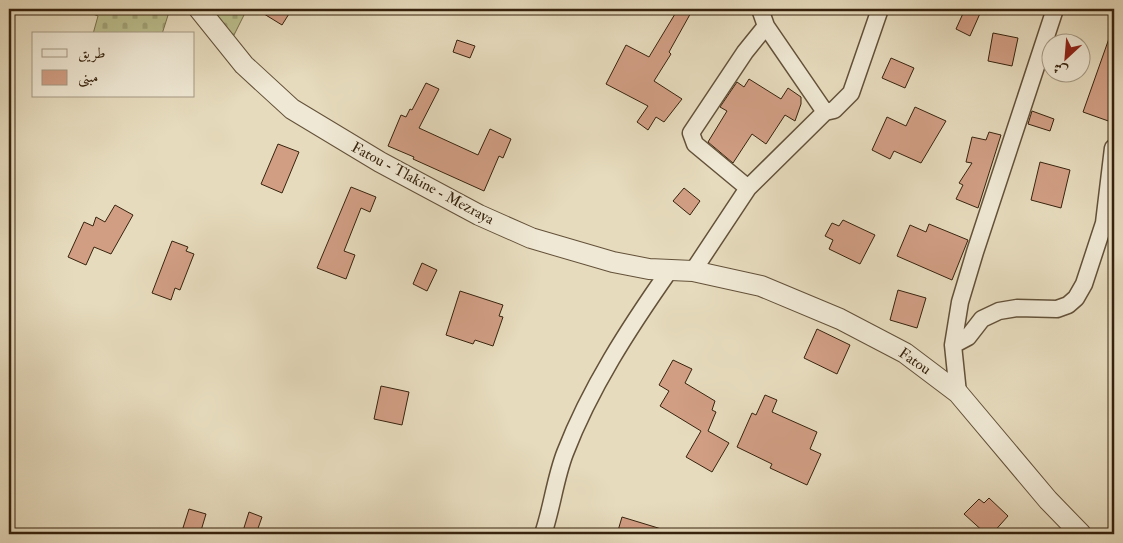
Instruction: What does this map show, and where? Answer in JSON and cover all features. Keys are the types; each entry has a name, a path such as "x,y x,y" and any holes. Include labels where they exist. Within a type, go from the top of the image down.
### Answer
{"street":[{"name":"Fatou - Tlakine - Mezraya","path":"199,9 244,65 292,109 387,166 478,215 531,238 613,262 668,271 693,271"},
{"path":"760,9 766,26 825,112"},
{"path":"693,271 748,188 825,112 834,110 851,93 880,9"},
{"path":"958,393 953,346 956,319 970,268 1055,9"},
{"path":"748,188 695,144 691,133 745,52 766,26"},
{"path":"953,346 968,337 982,319 999,311 1017,308 1057,309 1068,305 1076,298 1084,284 1104,223 1113,148"},
{"path":"543,534 564,456 579,419 619,346 668,271"},
{"name":"Fatou","path":"693,271 761,286 848,322 905,353 958,393 1048,500 1081,534"}],"green space":[{"path":"80,9 170,9 163,32 94,32 98,16"},
{"path":"211,9 247,9 233,37"}],"building":[{"path":"256,9 292,9 282,25"},
{"path":"678,9 693,9 669,52 671,54 654,81 682,99 664,122 656,117 648,130 637,122 648,106 606,84 626,45 649,57"},
{"path":"965,9 982,9 970,36 956,29"},
{"path":"1112,30 1114,30 1114,123 1083,112"},
{"path":"993,33 1018,38 1012,66 988,61"},
{"path":"457,40 475,46 470,58 453,52"},
{"path":"891,58 914,68 905,88 882,78"},
{"path":"749,79 781,99 788,88 801,97 801,104 795,121 785,115 766,144 752,134 733,163 708,142 727,111 720,107 737,82 744,87"},
{"path":"426,83 439,89 419,128 478,155 490,129 511,139 503,158 499,156 484,191 388,146 401,115 406,117 410,109 412,110"},
{"path":"915,107 946,121 921,163 894,151 890,159 872,150 887,117 906,126"},
{"path":"1032,111 1054,119 1050,131 1028,124"},
{"path":"989,132 1001,135 978,208 956,199 963,185 959,183 972,163 966,162 972,137 986,140"},
{"path":"278,144 299,152 282,193 261,184"},
{"path":"1040,162 1070,170 1061,208 1031,200"},
{"path":"351,187 376,197 370,212 361,208 344,251 355,255 346,279 317,268"},
{"path":"684,188 700,201 690,215 673,201"},
{"path":"115,205 133,215 111,254 94,247 86,265 68,257 84,222 93,226 96,217 105,222"},
{"path":"843,220 875,235 860,264 829,249 833,240 825,236 832,223 839,226"},
{"path":"929,224 968,240 952,280 897,256 910,225 926,232"},
{"path":"172,241 188,247 186,251 194,254 180,290 175,288 171,300 152,293"},
{"path":"422,263 437,270 427,291 413,284"},
{"path":"898,290 926,298 917,328 890,320"},
{"path":"460,291 503,305 499,316 503,317 493,346 475,340 473,344 446,335"},
{"path":"817,329 850,345 837,374 804,358"},
{"path":"673,360 692,369 685,383 715,401 712,410 716,412 708,431 729,443 712,472 686,457 701,431 660,406 669,391 659,385"},
{"path":"381,386 409,392 402,425 374,419"},
{"path":"765,395 777,400 772,412 817,432 810,449 821,454 807,485 770,468 772,464 737,447 752,413 756,415"},
{"path":"989,498 1008,516 992,534 986,534 964,514 979,499 984,503"},
{"path":"189,509 206,514 200,534 181,534"},
{"path":"249,512 262,517 256,534 242,534"},
{"path":"622,517 668,531 667,534 617,534"}]}
